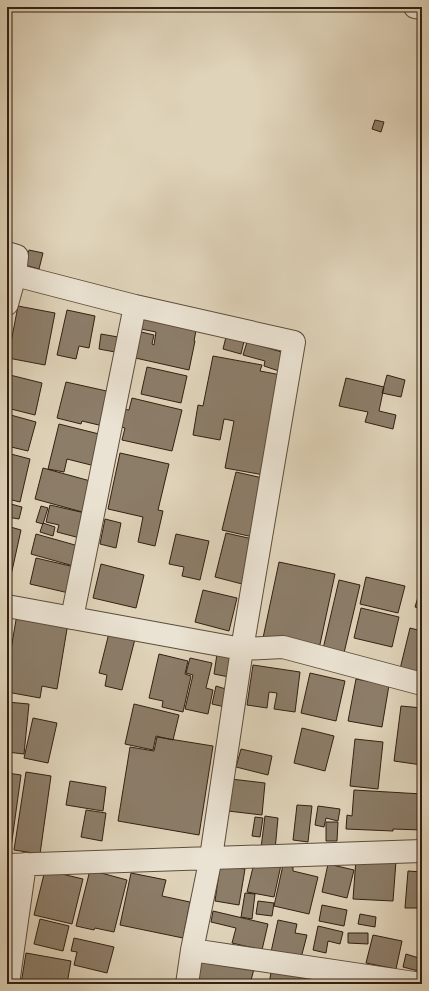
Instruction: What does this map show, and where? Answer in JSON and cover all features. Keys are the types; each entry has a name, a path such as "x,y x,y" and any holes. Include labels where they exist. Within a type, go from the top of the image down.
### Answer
{"street":[{"path":"415,7 422,8"},
{"path":"7,253 17,256 15,275 7,304"},
{"path":"15,275 136,306 294,342 242,649 211,857 192,950 187,984"},
{"path":"72,618 136,306"},
{"path":"7,606 242,649 283,647 422,684"},
{"path":"8,984 16,864 422,851"},
{"path":"192,950 421,984"}],"building":[{"path":"375,120 384,122 381,132 372,129"},
{"path":"29,250 43,253 39,269 25,265"},
{"path":"18,306 55,313 45,365 8,358"},
{"path":"67,310 95,316 89,348 79,346 76,359 57,355"},
{"path":"139,312 197,325 189,370 131,357 137,331 154,335 152,344 154,345 156,332 136,328"},
{"path":"227,333 245,337 241,354 223,349"},
{"path":"101,334 118,337 115,352 99,349"},
{"path":"247,342 285,353 279,371 264,366 265,361 243,355"},
{"path":"213,356 262,365 260,371 281,375 264,475 225,468 234,421 224,419 220,440 193,435 198,405 203,406"},
{"path":"147,367 187,376 181,403 141,394"},
{"path":"10,375 42,383 35,415 7,408 7,390"},
{"path":"387,375 405,380 401,397 382,393"},
{"path":"346,378 384,387 379,411 396,415 393,429 365,422 368,412 339,406"},
{"path":"66,382 111,392 103,426 82,421 81,424 57,418"},
{"path":"132,398 182,410 172,451 122,440 125,428 118,426 122,409 129,410"},
{"path":"7,414 36,422 28,451 7,446"},
{"path":"59,424 103,435 95,466 67,459 64,472 48,469"},
{"path":"7,453 30,459 20,502 8,499"},
{"path":"120,453 169,464 158,510 163,511 155,546 138,542 143,517 108,509"},
{"path":"43,468 94,482 86,513 35,499"},
{"path":"236,472 267,479 253,537 222,530"},
{"path":"7,503 22,507 19,519 7,517"},
{"path":"50,505 85,513 80,538 57,532 59,525 46,522"},
{"path":"41,506 48,508 43,524 36,522"},
{"path":"105,519 121,523 116,548 100,544"},
{"path":"43,523 55,527 53,536 40,532"},
{"path":"7,526 21,530 8,589 7,589"},
{"path":"226,533 257,540 246,585 215,577"},
{"path":"36,534 82,547 77,567 31,554"},
{"path":"176,534 209,541 200,580 182,576 184,567 169,564"},
{"path":"36,558 79,568 73,594 30,584"},
{"path":"279,562 335,574 319,649 263,638"},
{"path":"101,564 144,575 136,608 93,598"},
{"path":"366,577 405,586 398,613 360,604"},
{"path":"339,580 360,585 344,653 323,649"},
{"path":"422,584 422,609 415,607"},
{"path":"203,590 237,598 229,631 195,622"},
{"path":"361,608 399,617 392,647 354,638"},
{"path":"17,614 68,623 57,689 42,686 40,698 7,692 7,673"},
{"path":"410,628 422,631 422,674 400,669"},
{"path":"109,633 135,639 122,690 105,686 107,675 99,673"},
{"path":"159,654 188,661 185,674 191,676 183,712 162,707 163,701 149,698"},
{"path":"217,654 233,657 229,677 214,674"},
{"path":"190,658 212,663 206,688 213,690 208,714 185,709 193,675 186,673"},
{"path":"253,665 300,672 295,712 274,709 277,693 269,692 267,708 247,705"},
{"path":"310,673 345,681 336,721 301,713"},
{"path":"356,679 389,685 382,727 348,721"},
{"path":"216,686 229,690 225,707 212,704"},
{"path":"7,702 29,704 24,754 7,752"},
{"path":"134,704 179,715 173,740 156,736 153,750 125,744"},
{"path":"401,706 422,708 422,765 394,761"},
{"path":"33,718 57,723 48,763 24,758"},
{"path":"302,728 334,736 325,771 294,763"},
{"path":"157,737 213,746 199,835 118,821 130,747 154,751"},
{"path":"355,739 383,742 378,789 350,786"},
{"path":"241,749 272,756 268,775 236,767"},
{"path":"26,772 51,776 40,854 14,850"},
{"path":"7,773 21,775 10,855 7,854"},
{"path":"231,779 265,783 262,815 228,811"},
{"path":"70,781 106,787 103,811 66,805"},
{"path":"354,790 422,794 422,830 393,829 393,831 346,829 347,815 352,816"},
{"path":"297,805 312,806 308,842 293,840"},
{"path":"318,806 340,809 338,821 326,818 324,827 315,825"},
{"path":"86,810 106,813 102,841 81,837"},
{"path":"265,816 278,818 275,850 261,848"},
{"path":"255,817 263,818 260,837 252,836"},
{"path":"326,822 338,822 337,841 326,841"},
{"path":"255,859 281,865 274,897 247,892"},
{"path":"356,859 396,861 393,901 353,899"},
{"path":"328,864 354,870 347,898 322,892"},
{"path":"283,865 293,867 293,871 318,877 309,914 274,906"},
{"path":"220,866 245,869 239,905 215,901"},
{"path":"45,870 83,879 72,924 34,915"},
{"path":"90,870 127,880 114,932 76,926"},
{"path":"408,871 422,872 422,887 419,887 418,908 405,908"},
{"path":"131,873 166,880 162,896 190,902 183,938 120,925"},
{"path":"7,883 16,885 7,917"},
{"path":"245,893 255,894 252,919 241,917"},
{"path":"258,901 274,903 272,916 256,914"},
{"path":"322,905 347,910 344,926 319,921"},
{"path":"213,911 268,924 262,950 232,943 236,928 211,922"},
{"path":"360,914 376,917 375,927 358,924"},
{"path":"40,919 69,926 63,951 34,944"},
{"path":"278,920 297,924 295,933 307,935 301,958 271,952"},
{"path":"318,926 343,932 340,944 328,941 326,953 313,950"},
{"path":"348,933 368,933 368,944 348,943"},
{"path":"373,935 402,941 396,969 366,963"},
{"path":"74,938 114,947 107,973 74,965 77,952 71,951"},
{"path":"204,952 254,969 250,984 196,983"},
{"path":"26,953 71,961 67,984 21,984"},
{"path":"406,954 422,959 422,972 403,967"},
{"path":"272,967 352,984 269,984"}]}
